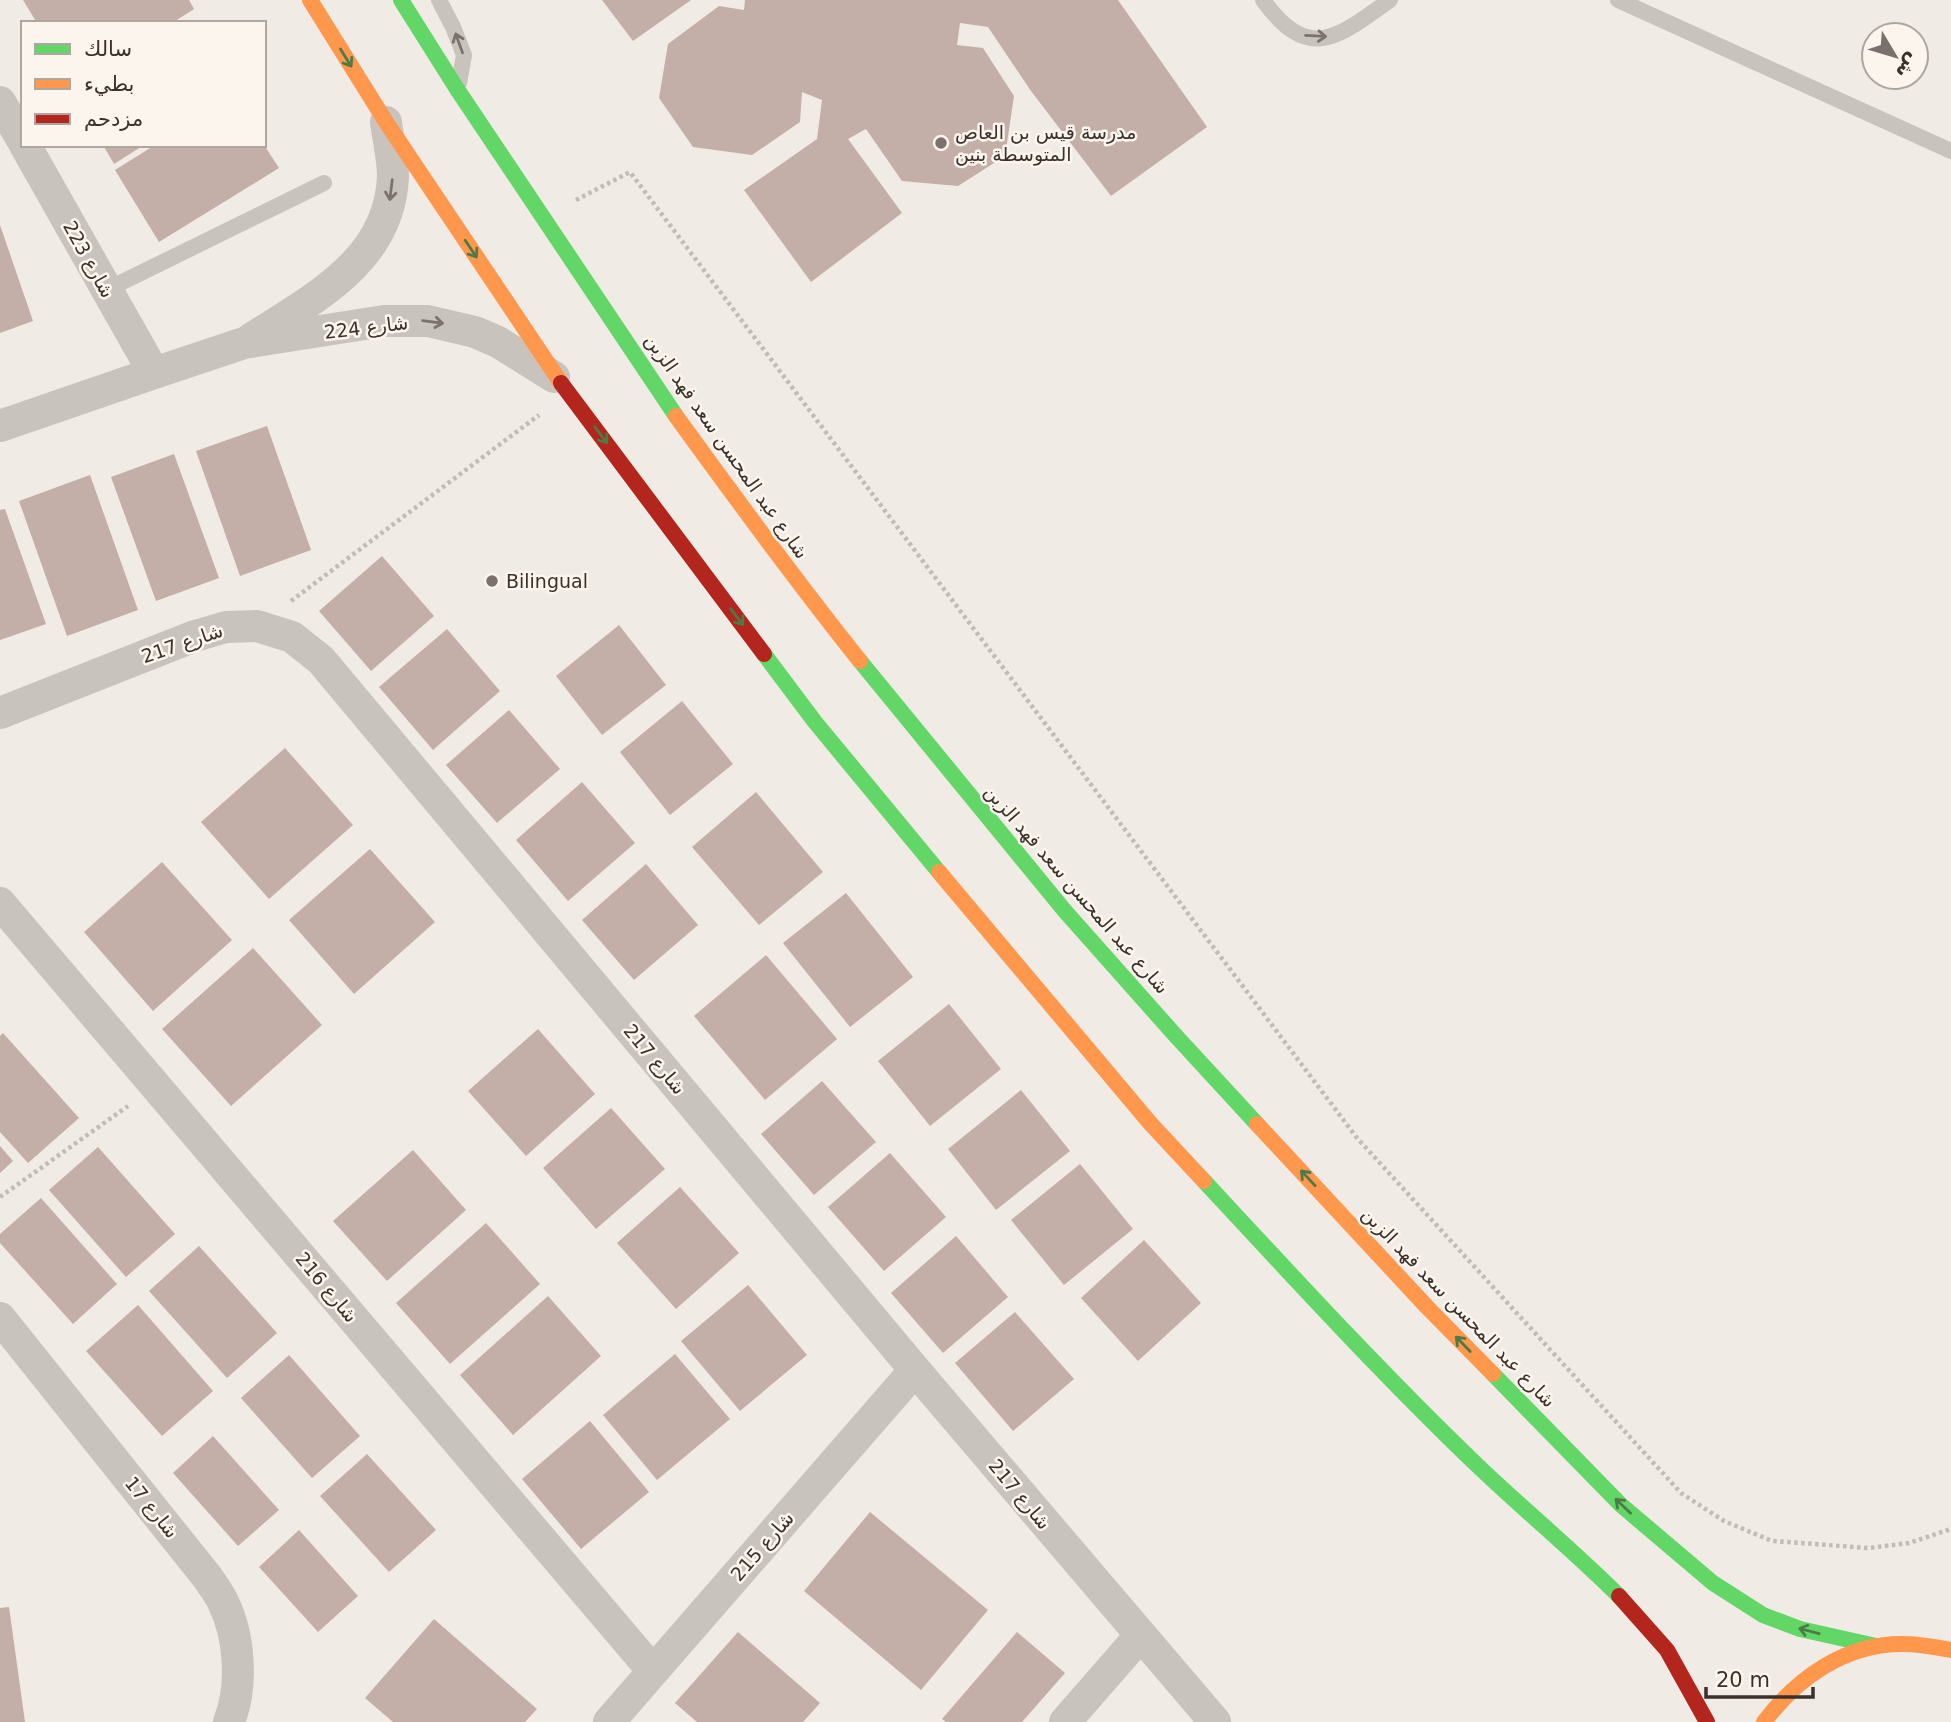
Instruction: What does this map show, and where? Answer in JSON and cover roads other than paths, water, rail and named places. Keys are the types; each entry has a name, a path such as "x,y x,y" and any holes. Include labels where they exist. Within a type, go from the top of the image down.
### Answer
{"street":[{"path":"310,0 386,122 564,386 815,722 976,918 1150,1123 1411,1399 1478,1466 1604,1581 1639,1617 1667,1650 1707,1722"},
{"name":"شارع عبد المحسن سعد فهد الزبن","path":"401,0 457,89 665,400 747,515 816,605 1064,910 1427,1307 1621,1505 1713,1583 1753,1609 1784,1624 1876,1646"},
{"name":"شارع 223","path":"0,102 17,143 153,373"},
{"name":"شارع 224","path":"244,344 322,293 349,270 381,228 388,208 393,173 386,122"},
{"name":"شارع 224","path":"0,426 244,344 383,321 428,321 464,328 498,342 564,386"},
{"name":"شارع 217","path":"0,713 195,636 226,627 257,626 292,637 321,660 915,1370 1215,1722"},
{"name":"شارع 216","path":"0,902 653,1671"},
{"name":"شارع 17","path":"0,1318 208,1578 224,1602 233,1630 237,1659 237,1688 229,1722"},
{"name":"شارع 215","path":"609,1722 915,1370"},
{"path":"1908,1644 1944,1632"},
{"path":"1065,1722 1140,1636"},
{"path":"1764,1722 1791,1689 1815,1670 1852,1652 1876,1646 1908,1644 1951,1650"}],"lane":[{"path":"439,0 464,55 457,89"},
{"path":"1263,0 1286,28 1300,35 1316,38 1333,36 1348,30 1390,0"},
{"path":"1618,0 1951,150"},
{"path":"106,290 324,183"}],"place":[{"name":"مدرسة قيس بن العاص المتوسطة بنين","path":"941,143"},
{"name":"Bilingual","path":"492,581"}]}
